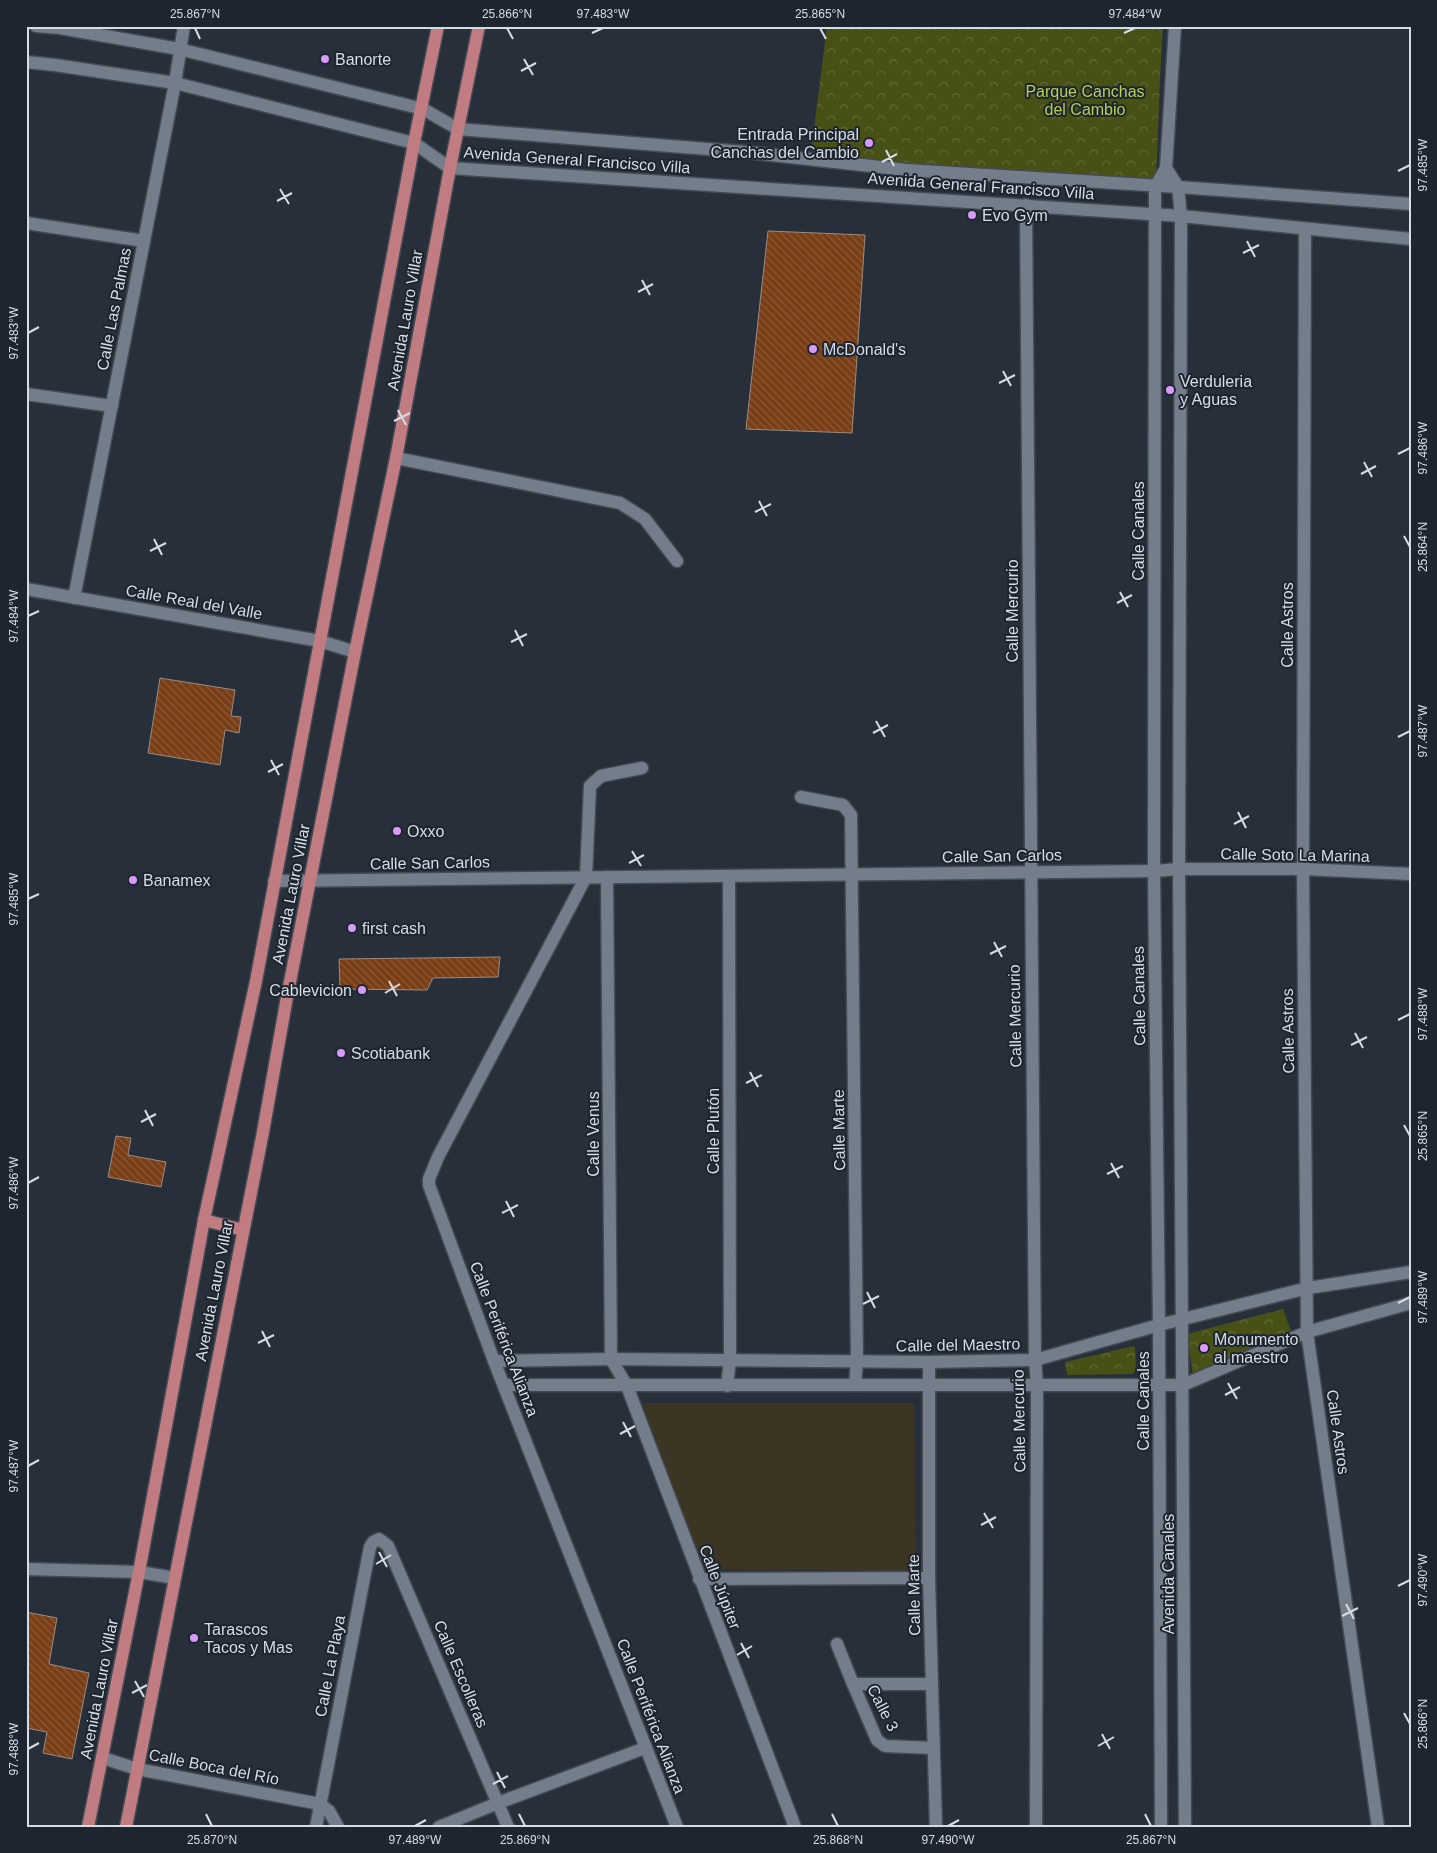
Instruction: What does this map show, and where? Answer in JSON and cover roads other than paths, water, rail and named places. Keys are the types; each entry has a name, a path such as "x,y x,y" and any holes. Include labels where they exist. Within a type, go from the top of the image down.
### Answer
{"main road":[{"name":"Avenida Lauro Villar","path":"88,1827 139,1572 204,1220 256,981 414,143 423,108 438,26"},
{"name":"Avenida Lauro Villar","path":"126,1827 355,652 396,458 450,168 479,26"},
{"path":"204,1220 243,1230"}],"street":[{"name":"Avenida General Francisco Villa","path":"36,26 60,28 179,49 423,108 458,129 745,152 907,170 1411,204"},
{"name":"Calle Las Palmas","path":"74,598 175,82 184,26"},
{"path":"1155,186 1166,168 1175,26"},
{"name":"Avenida General Francisco Villa","path":"26,62 175,82 414,143 450,168 1155,214 1411,239"},
{"path":"1166,168 1178,187 1181,216 1179,869 1182,1320"},
{"name":"Calle Canales","path":"1155,186 1154,871 1159,1325 1161,1827"},
{"name":"Calle Mercurio","path":"1026,205 1030,872 1035,1360 1037,1384 1036,1827"},
{"path":"26,223 144,241"},
{"name":"Calle Astros","path":"1305,229 1303,869 1307,1332 1378,1827"},
{"path":"26,394 112,406"},
{"path":"396,458 620,503 645,518 677,560"},
{"name":"Calle Real del Valle","path":"26,589 320,641 355,652"},
{"path":"586,877 590,786 601,776 642,768"},
{"path":"801,797 843,805 851,816 851,874"},
{"name":"Calle Soto La Marina","path":"1154,871 1179,869 1303,869 1411,874"},
{"name":"Calle San Carlos","path":"274,881 1154,871"},
{"name":"Calle Marte","path":"851,874 857,1361 855,1385"},
{"name":"Calle Plutón","path":"727,1386 730,1360 729,876"},
{"name":"Calle Periférica Alianza","path":"586,877 438,1157 429,1179 432,1196 494,1361 677,1827"},
{"name":"Calle Venus","path":"607,877 611,1359"},
{"name":"Calle del Maestro","path":"494,1361 611,1359 929,1362 1035,1360 1159,1325 1308,1288 1411,1272"},
{"path":"504,1385 1183,1385 1307,1332 1411,1303"},
{"name":"Avenida Canales","path":"1182,1320 1186,1827"},
{"path":"611,1359 627,1386"},
{"name":"Calle Marte","path":"929,1362 929,1578 936,1827"},
{"name":"Calle Júpiter","path":"627,1386 795,1827"},
{"name":"Calle Escolleras","path":"379,1539 388,1546 508,1827"},
{"name":"Calle La Playa","path":"316,1827 370,1547 373,1542 379,1539"},
{"path":"26,1569 139,1572 175,1578"},
{"path":"699,1579 929,1578"},
{"path":"838,1644 852,1684"},
{"name":"Calle 3","path":"932,1684 852,1684 876,1740 885,1746 934,1748"},
{"path":"439,1827 645,1748"},
{"name":"Calle Boca del Río","path":"102,1758 137,1769 320,1804"},
{"path":"320,1804 329,1810 338,1827"}],"place":[{"name":"Banorte","path":"325,59"},
{"name":"Entrada Principal Canchas del Cambio","path":"869,143"},
{"name":"Evo Gym","path":"972,215"},
{"name":"McDonald's","path":"813,349"},
{"name":"Verduleria y Aguas","path":"1170,390"},
{"name":"Oxxo","path":"397,831"},
{"name":"Banamex","path":"133,880"},
{"name":"first cash","path":"352,928"},
{"name":"Cablevicion","path":"362,990"},
{"name":"Scotiabank","path":"341,1053"},
{"name":"Monumento al maestro","path":"1204,1348"},
{"name":"Tarascos Tacos y Mas","path":"194,1638"}],"park label":[{"name":"Parque Canchas del Cambio","path":"1085,100"}]}
